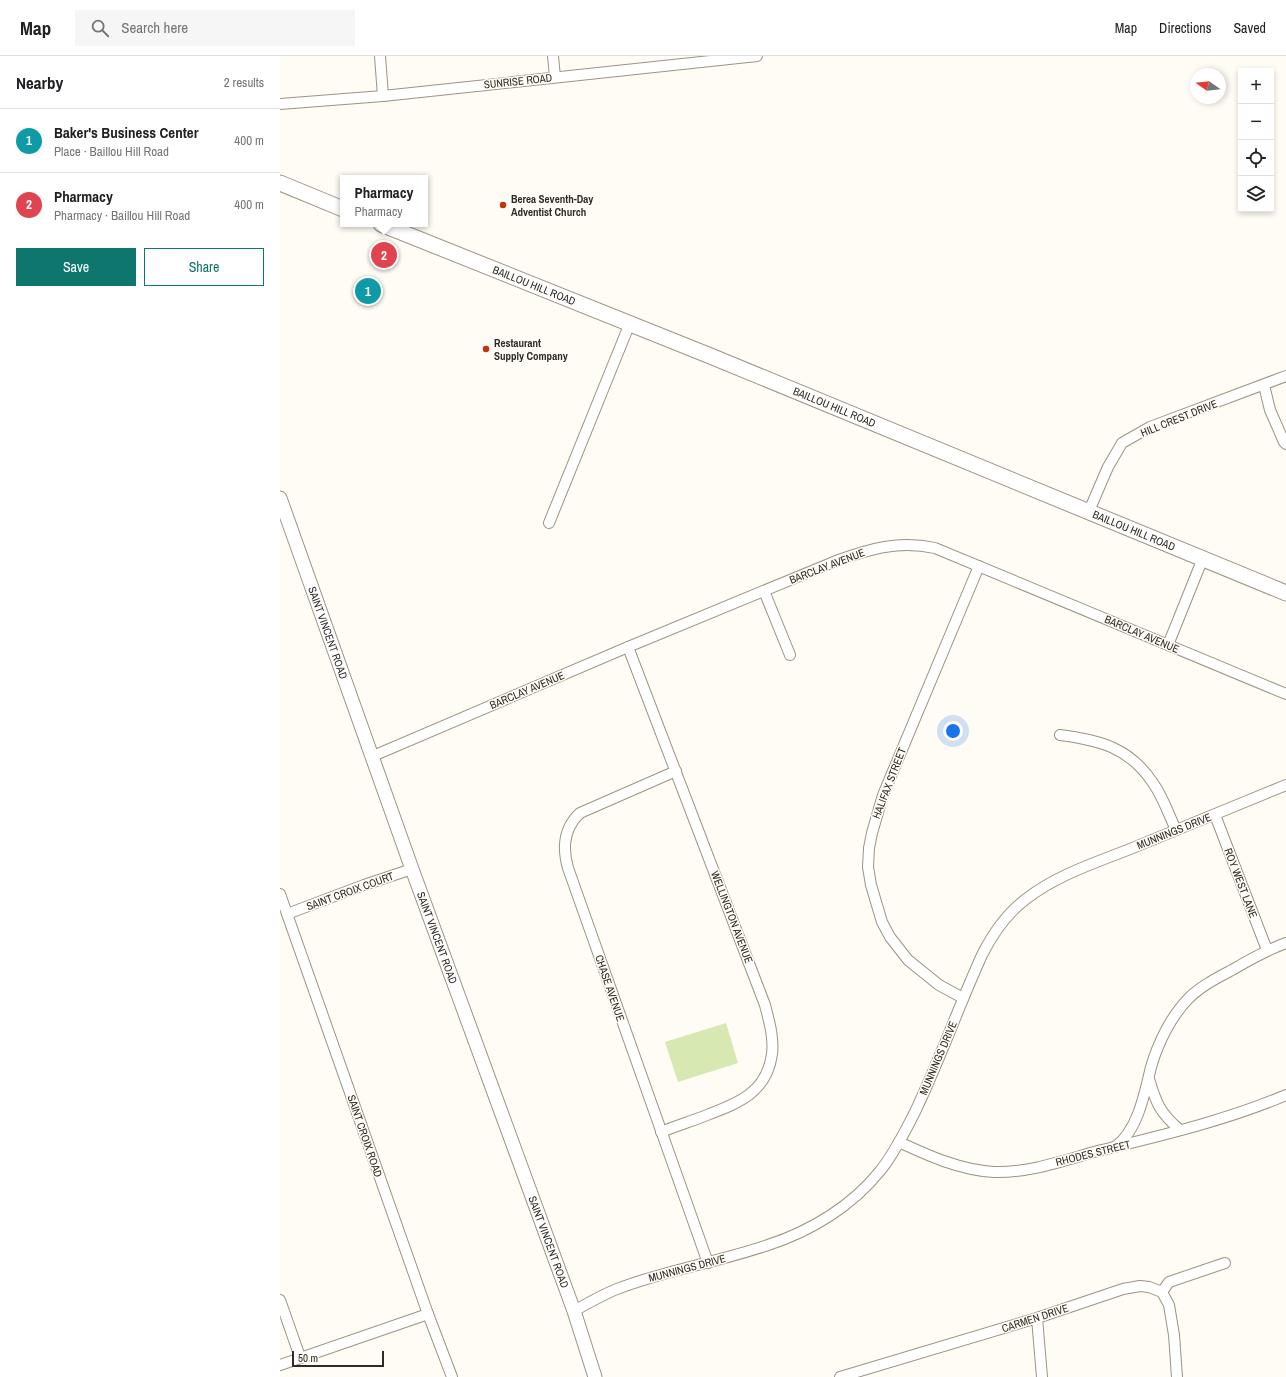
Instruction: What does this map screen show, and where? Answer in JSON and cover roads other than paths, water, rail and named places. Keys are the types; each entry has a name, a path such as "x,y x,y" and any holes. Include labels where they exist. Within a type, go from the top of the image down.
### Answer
{"main road":[{"path":"280,183 340,207"},
{"name":"BAILLOU HILL ROAD","path":"389,227 630,323 1286,593"}],"street":[{"path":"380,56 383,96"},
{"path":"553,56 556,77"},
{"name":"SUNRISE ROAD","path":"280,104 383,96 556,77 680,60 757,56"},
{"path":"549,522 630,323"},
{"name":"HILL CREST DRIVE","path":"1089,511 1108,467 1122,443 1150,427 1286,376"},
{"path":"1264,385 1270,410 1286,444"},
{"name":"SAINT VINCENT ROAD","path":"280,498 412,869 574,1311 595,1377"},
{"name":"BARCLAY AVENUE","path":"373,756 628,647 852,555 876,548 895,545 916,545 935,548 1286,694"},
{"path":"1168,644 1203,558"},
{"name":"HALIFAX STREET","path":"963,998 939,986 908,960 890,937 882,922 870,885 868,867 869,848 874,823 883,795 979,566"},
{"path":"764,591 790,655"},
{"name":"WELLINGTON AVENUE","path":"628,647 765,1005 771,1031 772,1054 769,1067 764,1079 751,1094 731,1106 661,1132"},
{"path":"1060,735 1096,741 1113,746 1126,754 1140,766 1154,784 1176,830"},
{"name":"CHASE AVENUE","path":"676,771 580,813 570,826 566,835 564,853 708,1263"},
{"name":"MUNNINGS DRIVE","path":"574,1311 600,1296 629,1285 769,1245 807,1229 844,1206 881,1170 899,1142 921,1100 963,998 990,939 1001,923 1025,900 1040,888 1075,871 1286,785"},
{"name":"ROY WEST LANE","path":"1215,815 1266,950"},
{"name":"SAINT CROIX COURT","path":"287,914 364,885 412,869"},
{"name":"SAINT CROIX ROAD","path":"280,894 428,1314 452,1377"},
{"path":"1114,1148 1122,1141 1132,1127 1162,1038 1189,997 1209,982 1266,950 1286,943"},
{"path":"1149,1078 1153,1093 1161,1111 1180,1130"},
{"name":"RHODES STREET","path":"899,1142 943,1161 961,1166 992,1172 1023,1171 1180,1130 1244,1111 1286,1095"},
{"path":"1177,1377 1170,1305 1162,1292 1169,1282 1225,1263"},
{"name":"CARMEN DRIVE","path":"840,1377 1037,1318 1123,1289 1140,1286 1149,1287 1162,1292"},
{"path":"280,1300 300,1357"},
{"path":"280,1365 428,1314"},
{"path":"1037,1318 1042,1377"}],"place":[{"name":"Berea Seventh-Day Adventist Church","path":"503,205"},
{"name":"Pharmacy","path":"384,255"},
{"name":"Baker's Business Center","path":"368,291"},
{"name":"Restaurant Supply Company","path":"486,349"}]}
